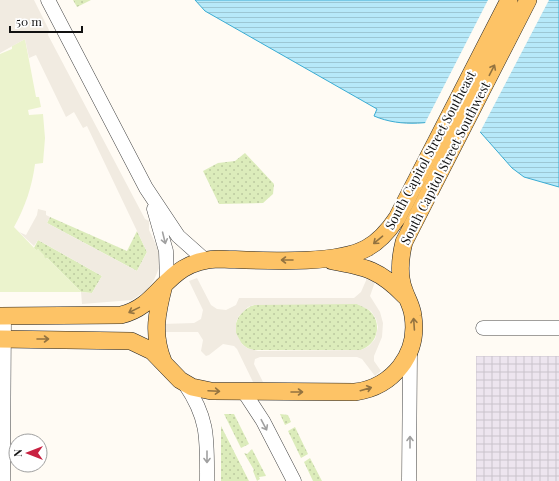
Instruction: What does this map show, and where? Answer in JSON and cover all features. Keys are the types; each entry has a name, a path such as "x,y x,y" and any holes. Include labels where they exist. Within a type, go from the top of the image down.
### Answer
{"main road":[{"name":"South Capitol Street Southeast","path":"2,316 121,315 131,312 143,305 165,283 187,266 205,260 326,260 361,251 378,241 392,225 509,0"},
{"name":"South Capitol Street Southwest","path":"2,339 128,340 146,347 174,376 185,384 204,391 363,391 377,386 391,377 402,366 410,352 414,338 414,323 411,305 400,275 402,249 407,235 528,0"},
{"path":"326,260 360,266 374,271 389,280 407,297"},
{"name":"South Capitol Street Southwest","path":"165,283 155,327 158,347 165,366"}],"street":[{"path":"48,0 146,188 178,236 205,260"},
{"path":"146,188 164,240 166,251 165,283"},
{"path":"2,316 3,481"},
{"path":"483,328 559,328"},
{"path":"410,352 410,481"},
{"path":"185,384 197,403 206,427 207,481"},
{"path":"244,392 263,421 294,481"}],"shaded area":[{"path":"0,0 34,0 49,30 48,35 145,219 149,221 149,230 159,251 159,268 154,280 147,290 132,300 82,304 81,292 92,293 102,276 38,240 34,246 19,232 26,235 37,215 38,209 46,211 46,215 50,217 47,223 137,271 147,252 87,126 83,128 74,112 66,117 36,55 29,58 25,39 0,53"},
{"path":"368,276 376,279 370,296 380,312 383,323 382,337 374,356 374,361 381,371 375,376 362,359 357,357 260,357 255,359 254,364 263,382 253,382 237,349 234,346 223,344 206,356 201,351 203,340 198,332 163,332 162,324 194,323 201,319 203,310 189,281 197,278 211,305 217,309 226,310 236,305 239,298 354,298 361,292","holes":["357,304 371,311 376,319 378,327 375,339 369,346 361,350 258,351 247,348 242,344 236,333 236,322 239,316 248,307 254,305"]},
{"path":"476,356 559,356 559,481 476,481"}],"green space":[{"path":"73,0 91,0 77,7"},
{"path":"25,39 36,97 39,97 41,107 28,110 29,115 43,114 45,138 43,163 35,164 28,197 14,227 36,250 38,249 44,255 45,259 47,258 81,292 0,292 0,54 12,49 12,46"},
{"path":"245,153 274,184 273,194 263,203 219,204 203,171 218,163 235,161"},
{"path":"50,217 127,251 137,231 147,252 137,271 47,223"},
{"path":"38,240 102,276 92,293 81,292 47,258 45,259 38,249 37,251 34,248"},
{"path":"259,304 357,304 365,307 371,312 377,326 376,333 374,340 361,350 251,350 243,345 238,339 236,324 238,317 243,311"},
{"path":"224,414 234,414 249,444 241,448"},
{"path":"280,414 288,415 291,422 285,425"},
{"path":"221,426 249,481 221,481"},
{"path":"295,427 308,454 301,458 288,431"},
{"path":"252,449 266,476 259,477 260,479 257,481 253,471 254,470 244,453 247,454"},
{"path":"310,458 322,481 313,481 304,462"}],"water":[{"path":"195,0 559,0 559,187 524,177 512,168 474,125 461,116 440,121 406,123 385,120 374,116 377,109 205,11"}],"pier":[{"path":"488,0 549,0 479,134 461,118 442,124 424,125"}]}
